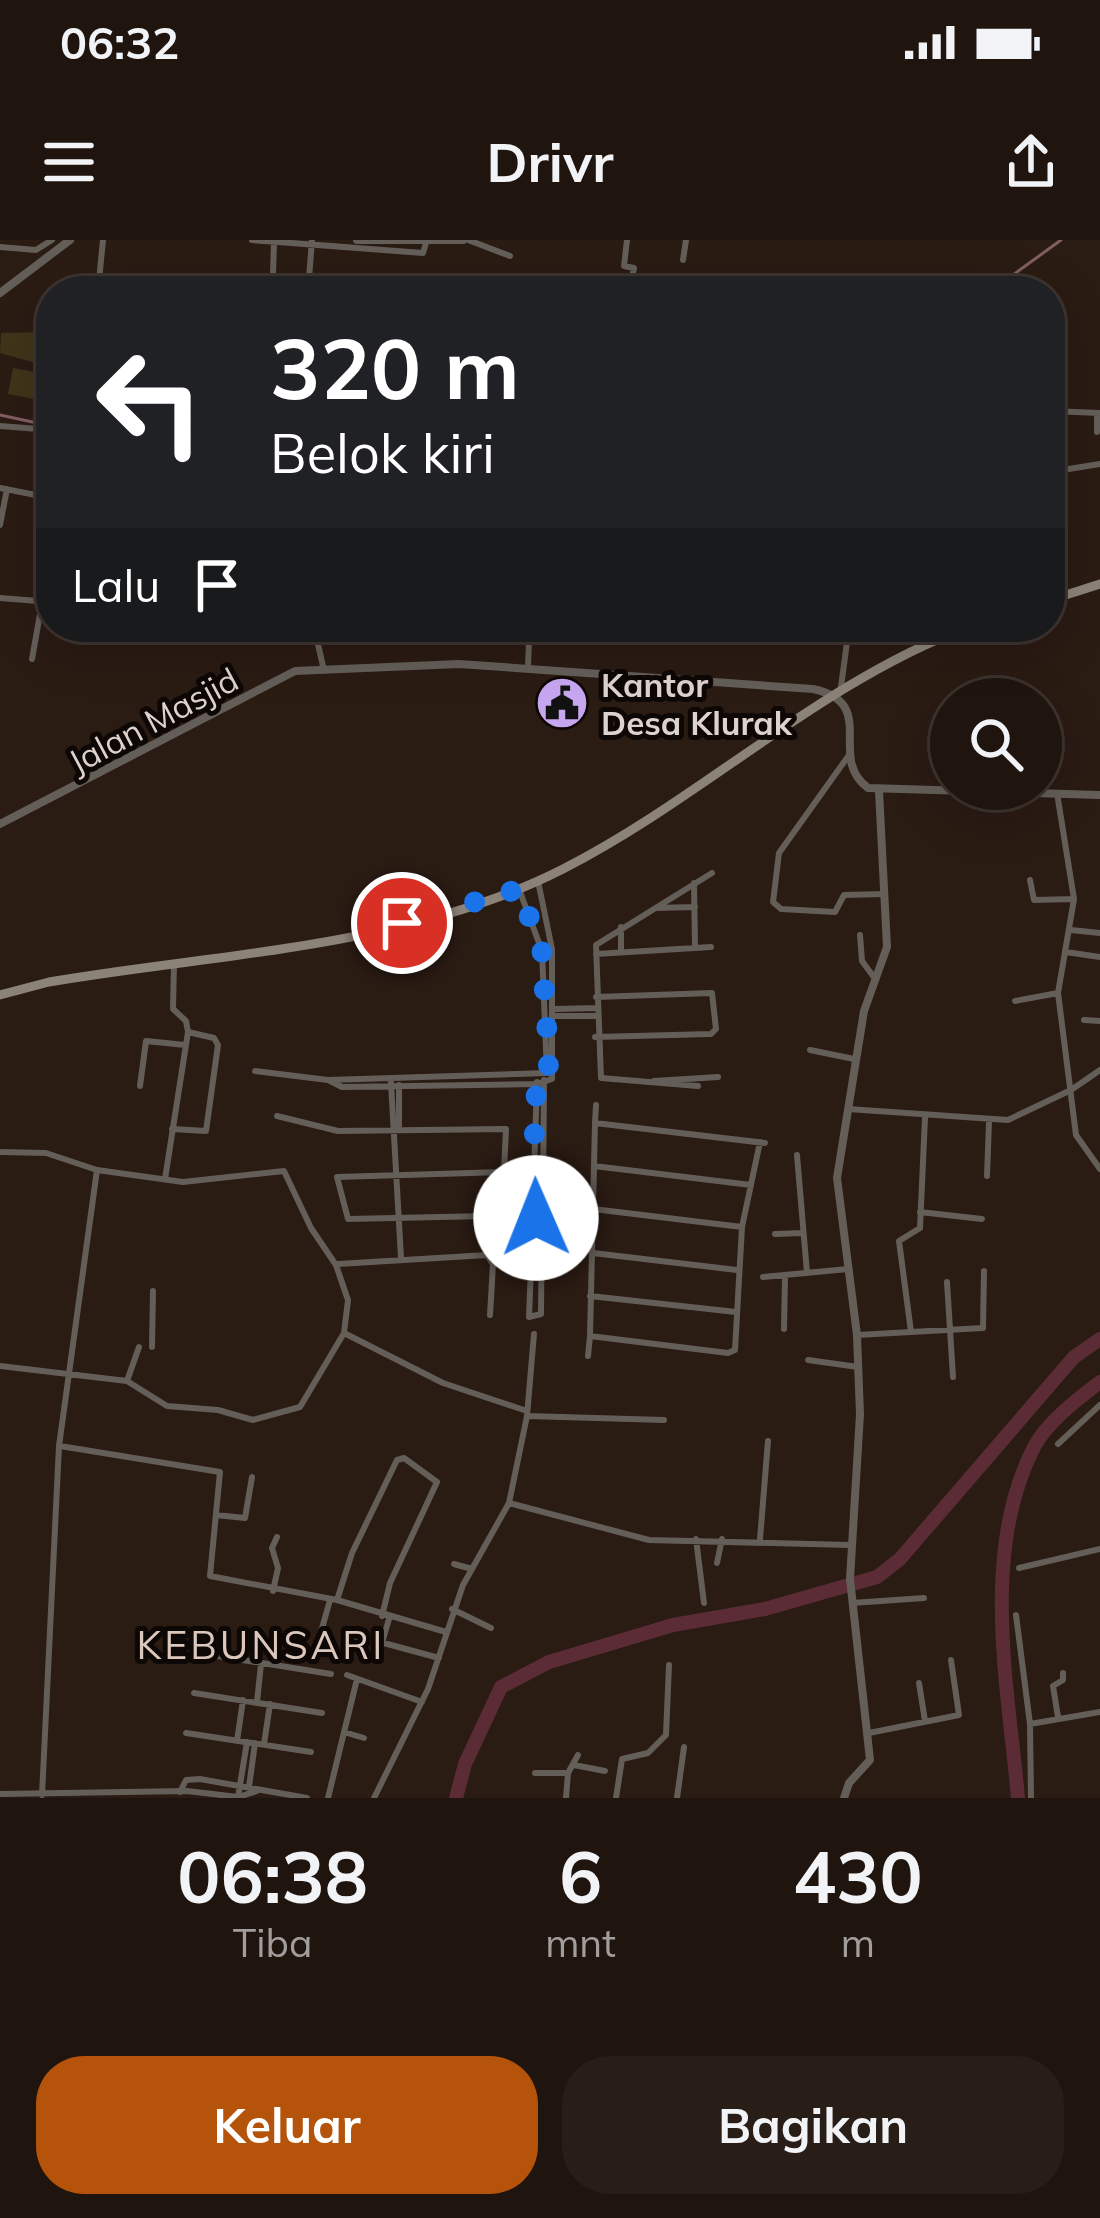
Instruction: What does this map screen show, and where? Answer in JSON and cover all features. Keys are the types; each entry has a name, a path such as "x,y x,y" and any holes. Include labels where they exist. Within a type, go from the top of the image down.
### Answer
{"main road":[{"path":"1065,595 1100,584"},
{"path":"0,995 378,929 519,889 680,800 837,690 937,642"}],"street":[{"path":"0,247 36,250 52,240"},
{"path":"0,293 70,240"},
{"path":"99,276 103,240"},
{"path":"252,240 426,247 472,243 510,256"},
{"path":"357,240 426,247"},
{"path":"627,240 624,266 634,268 632,276"},
{"path":"683,260 686,240"},
{"path":"273,274 274,241"},
{"path":"309,276 312,243"},
{"path":"1065,412 1099,413 1097,432"},
{"path":"0,426 36,429"},
{"path":"1065,470 1100,464"},
{"path":"0,525 3,488 36,495"},
{"path":"0,598 36,601"},
{"path":"32,659 36,642"},
{"path":"317,642 322,666"},
{"path":"528,667 529,642"},
{"path":"847,642 837,690 849,718 850,755 857,779 879,791 930,792"},
{"name":"Jalan Masjid","path":"0,824 295,671 322,666 528,667 837,690"},
{"path":"850,755 779,853 773,902 781,909 835,912 844,895 885,894"},
{"path":"844,1798 849,1783 870,1765 850,1579 859,1367 837,1178 854,1059 873,976 887,947 879,791"},
{"path":"1062,793 1100,795"},
{"path":"1060,810 1074,899 1058,993 1076,1135 1100,1169"},
{"path":"712,873 598,940 595,1037 601,1078 698,1082 718,1077"},
{"path":"1030,880 1034,899 1074,899"},
{"path":"255,1071 328,1079 338,1086 540,1080 554,1075 549,932 538,881"},
{"path":"694,883 695,948"},
{"path":"519,889 547,950"},
{"path":"652,908 695,907"},
{"path":"532,920 547,916"},
{"path":"621,927 621,951"},
{"path":"1071,930 1100,933"},
{"path":"538,935 549,932"},
{"path":"860,935 862,961 873,976"},
{"path":"596,954 711,947"},
{"path":"1066,952 1100,957"},
{"path":"165,1179 188,1032 186,1021 173,1009 174,962"},
{"path":"595,1037 711,1034 716,1030 712,992 596,997"},
{"path":"1015,1001 1058,993"},
{"path":"551,1013 595,1012"},
{"path":"1084,1020 1100,1021"},
{"path":"172,1129 206,1131 218,1045 214,1038 188,1032"},
{"path":"140,1086 146,1041 185,1045"},
{"path":"810,1050 854,1059"},
{"path":"847,1108 989,1122 1016,1118 1100,1070"},
{"path":"540,1080 541,1314 531,1317 528,1294 540,1210"},
{"path":"395,1082 401,1258"},
{"path":"698,1082 698,1100"},
{"path":"588,1356 596,1105"},
{"path":"277,1116 326,1130 504,1128 507,1168 337,1178 346,1218 485,1216 488,1256 493,1264 490,1315"},
{"path":"911,1331 898,1241 918,1231 925,1118"},
{"path":"987,1176 989,1122"},
{"path":"590,1336 732,1353 742,1227 762,1143 595,1124"},
{"path":"0,1152 46,1153 98,1170 165,1179 221,1181 284,1171 311,1228 336,1265 348,1300 344,1334 310,1396 272,1419 167,1406 127,1382 0,1366"},
{"path":"797,1155 807,1274"},
{"path":"594,1166 751,1185"},
{"path":"42,1795 59,1446 98,1170"},
{"path":"540,1210 593,1209 742,1227"},
{"path":"920,1212 982,1219"},
{"path":"776,1234 802,1233"},
{"path":"592,1253 737,1270"},
{"path":"336,1265 488,1256"},
{"path":"763,1277 848,1269"},
{"path":"857,1335 985,1326 984,1271"},
{"path":"784,1329 785,1276"},
{"path":"947,1282 953,1377"},
{"path":"152,1347 153,1291"},
{"path":"528,1294 541,1294"},
{"path":"590,1296 736,1312"},
{"path":"344,1334 442,1383 527,1414 664,1420"},
{"path":"374,1798 422,1702 452,1609 509,1503 527,1414 534,1334"},
{"path":"127,1382 139,1347"},
{"path":"808,1360 859,1367"},
{"path":"1058,1444 1100,1406"},
{"path":"760,1538 769,1441"},
{"path":"59,1446 218,1470 222,1477 210,1576 273,1592 333,1600 446,1632"},
{"path":"316,1653 362,1529 397,1460 404,1459 437,1481 391,1583 382,1643"},
{"path":"216,1515 245,1518 252,1477"},
{"path":"509,1503 649,1540 760,1538 850,1545"},
{"path":"273,1592 278,1568 272,1548 277,1537"},
{"path":"696,1539 704,1603"},
{"path":"717,1563 722,1539"},
{"path":"1019,1568 1100,1549"},
{"path":"454,1564 472,1569"},
{"path":"852,1603 924,1598"},
{"path":"452,1609 491,1628"},
{"path":"1016,1615 1030,1724 1030,1798"},
{"path":"349,1653 356,1640 439,1658"},
{"path":"206,1654 331,1673"},
{"path":"869,1733 962,1711 951,1660"},
{"path":"257,1702 262,1663"},
{"path":"616,1798 622,1759 648,1753 665,1738 669,1664"},
{"path":"1058,1718 1052,1686 1064,1680 1063,1673"},
{"path":"347,1675 422,1702"},
{"path":"328,1798 357,1678"},
{"path":"919,1682 925,1721"},
{"path":"194,1693 322,1713"},
{"path":"237,1741 243,1700"},
{"path":"247,1791 255,1743 270,1704"},
{"path":"1030,1724 1100,1712"},
{"path":"344,1732 364,1738"},
{"path":"186,1733 311,1752"},
{"path":"676,1798 684,1747"},
{"path":"566,1798 568,1773 578,1754"},
{"path":"574,1765 605,1771"},
{"path":"535,1773 568,1773"},
{"path":"181,1792 186,1780 194,1778 247,1791 308,1798"},
{"path":"6,1796 166,1797 181,1792 247,1791"}],"shaded area":[{"path":"36,332 36,363 0,353 1,333"},
{"path":"13,368 36,372 36,399 8,394"}],"waterway":[{"path":"1012,276 1061,240"},
{"path":"0,415 36,423"},
{"path":"456,1798 465,1764 501,1687 549,1662 673,1625 765,1609 877,1577 900,1559 1074,1357 1100,1339"},
{"path":"1018,1798 1002,1620 1007,1530 1034,1447 1064,1411 1100,1382"}],"place":[{"name":"Kantor Desa Klurak","path":"562,703"}],"district":[{"name":"KEBUNSARI","path":"261,1644"}],"route":[{"path":"402,923 450,913 519,889 542,951 549,1062 547,1073 537,1077 531,1210 536,1218"}]}
